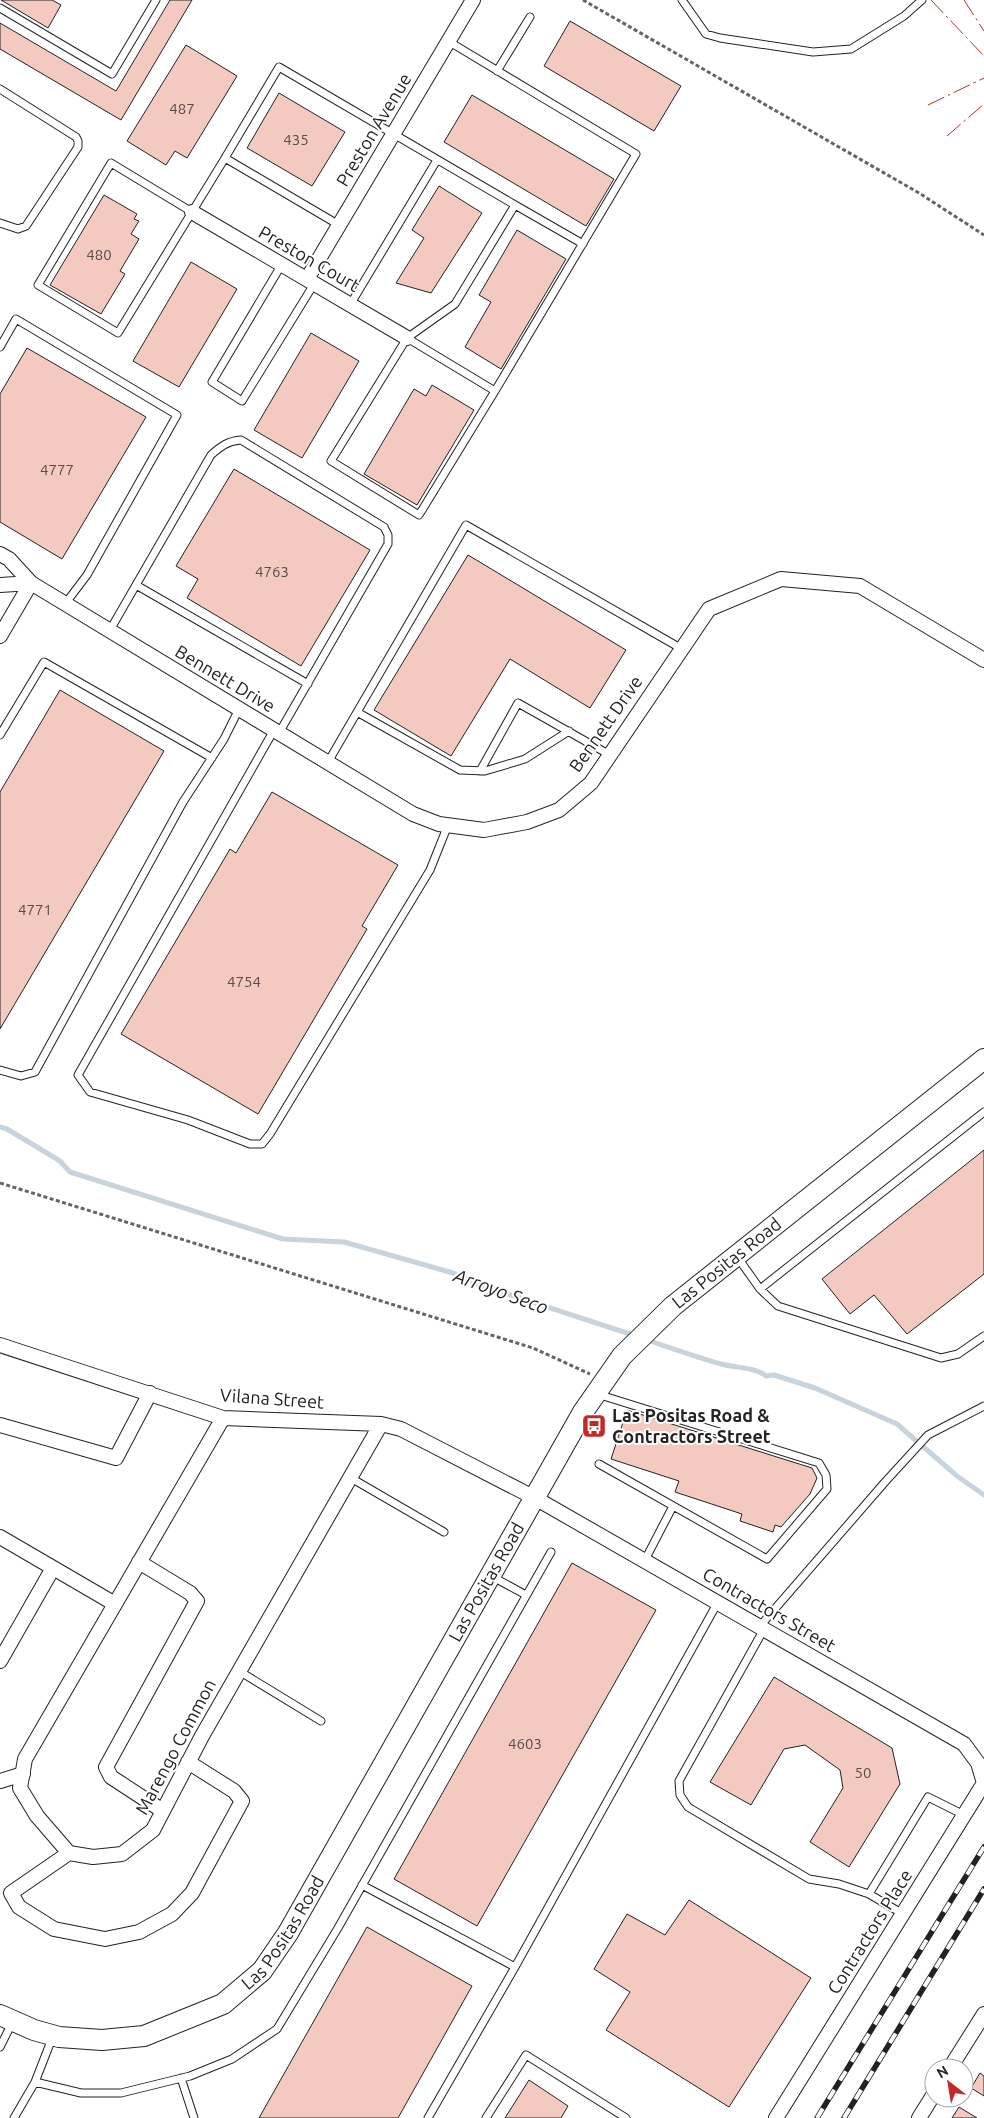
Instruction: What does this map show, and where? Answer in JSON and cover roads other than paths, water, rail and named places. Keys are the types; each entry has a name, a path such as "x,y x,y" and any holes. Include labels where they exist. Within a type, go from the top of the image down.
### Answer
{"main road":[{"name":"Las Positas Road","path":"6,2017 54,2036 102,2040 144,2036 223,2004 262,1971 288,1933 583,1412 622,1356 673,1306 984,1059"}],"street":[{"name":"Preston Avenue","path":"310,282 339,225 473,0"},
{"name":"Preston Court","path":"192,212 407,338"},
{"name":"Bennett Drive","path":"0,554 9,559 31,583 413,814 439,824 484,830 527,822 559,810 591,782 709,609 780,579 860,586 984,660"},
{"path":"0,585 31,583"},
{"path":"0,636 31,583"},
{"name":"Vilana Street","path":"0,1345 223,1418 381,1424 401,1428 535,1498"},
{"path":"0,1425 116,1458 150,1393"},
{"path":"188,1762 234,1791 242,1801 192,1893 172,1914 139,1932 105,1939 54,1929 19,1907 11,1892 69,1853 37,1816 20,1788 25,1759 223,1418"},
{"name":"Marengo Common","path":"69,1853 93,1857 122,1854 153,1830 188,1762 239,1671 381,1424"},
{"name":"Contractors Street","path":"535,1498 964,1744 978,1762"},
{"path":"0,1538 115,1604"},
{"path":"139,1562 190,1592 197,1601 106,1767 111,1777 163,1811"},
{"path":"0,1661 53,1568"},
{"name":"Contractors Place","path":"776,2118 984,1783 978,1762"},
{"path":"0,1781 22,1774"},
{"path":"956,2058 984,2014"}],"lane":[{"path":"0,8 112,74 156,0"},
{"path":"682,0 706,34 720,38 813,52 851,49 904,16 922,0"},
{"path":"497,70 530,17"},
{"path":"448,41 636,154 419,515 331,462 407,338 455,304 515,205"},
{"path":"192,212 112,163 38,285 118,333 192,212 225,158 279,67 583,244"},
{"path":"0,89 76,137 78,141 78,146 26,226 18,229 0,223"},
{"path":"225,158 339,225"},
{"path":"350,305 437,160"},
{"path":"282,264 212,382 242,401 310,282"},
{"path":"0,347 16,319 177,415 87,575 65,604"},
{"path":"407,338 495,391"},
{"path":"110,630 211,455 230,441 241,440 384,527 388,535 388,544 308,684 276,732 78,1075 90,1092 188,1120 250,1144 262,1144 430,870 448,826"},
{"path":"328,762 466,525 682,648"},
{"path":"136,585 308,684"},
{"path":"0,735 44,662 212,758"},
{"path":"480,771 518,703 610,755"},
{"path":"0,1070 21,1076 35,1072 183,802 224,739 239,709"},
{"path":"357,712 460,770 480,771 525,759 569,731"},
{"path":"760,1289 984,1112"},
{"path":"736,1256 760,1289 778,1306 941,1358 958,1354 984,1336"},
{"path":"599,1464 767,1558 827,1489 826,1475 819,1463 600,1387"},
{"path":"903,1914 869,1894 838,1884 809,1878 688,1806 680,1794 679,1781 762,1627 885,1482 928,1436 984,1406"},
{"path":"351,1478 444,1532"},
{"path":"645,1560 673,1506"},
{"path":"35,2082 81,2093 121,2093 181,2078 232,2060 277,2028 362,1885 550,1552"},
{"path":"491,1576 526,1595"},
{"path":"428,2118 515,1967 718,1602"},
{"path":"239,1671 321,1721"},
{"path":"869,1894 928,1797 964,1815"},
{"path":"362,1885 515,1967"},
{"path":"0,2047 6,2017"},
{"path":"14,2118 35,2082 54,2036"},
{"path":"486,2118 526,2055 626,2118"},
{"path":"181,2078 194,2118"}],"waterway":[{"name":"Arroyo Seco","path":"0,1127 7,1129 60,1161 70,1172 283,1239 344,1242 453,1273 477,1284 636,1336"},
{"name":"Arroyo Seco","path":"647,1340 721,1364 751,1369 766,1376 774,1375 815,1388 897,1424 957,1476 984,1495"}],"railway":[{"path":"817,2118 984,1847"},
{"path":"844,2118 984,1889"}],"place":[{"name":"Las Positas Road & Contractors Street","path":"594,1426"}]}
